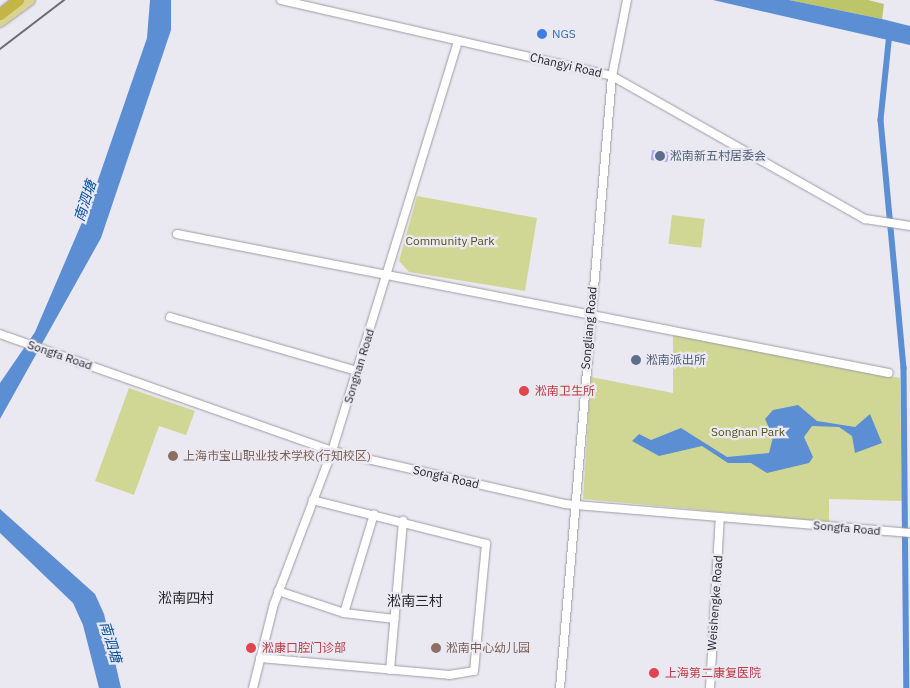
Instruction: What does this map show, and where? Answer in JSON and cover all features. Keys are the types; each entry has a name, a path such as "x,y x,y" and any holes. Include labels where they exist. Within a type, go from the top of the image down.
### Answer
{"highway":[{"path":"0,14 18,0"}],"main road":[{"path":"0,22 30,0"}],"street":[{"name":"Changyi Road","path":"281,0 612,76 865,219 910,226"},
{"name":"Songliang Road","path":"560,688 572,505 612,76 627,0"},
{"name":"Songnan Road","path":"253,688 278,591 332,451 458,41"},
{"path":"177,234 890,373"},
{"path":"170,317 357,371"},
{"name":"Songfa Road","path":"0,334 332,451 572,505 910,533"},
{"path":"260,658 460,675 474,671 479,654 486,544 403,521 312,500"},
{"path":"344,613 374,514"},
{"name":"Weishengke Road","path":"710,688 720,517"},
{"path":"390,670 403,521"},
{"path":"278,591 344,613 395,619"}],"green space":[{"path":"789,0 868,0 884,4 882,19"},
{"name":"Community Park","path":"417,196 537,218 525,291 409,272 399,261"},
{"path":"672,215 705,219 701,248 668,244"},
{"name":"Songnan Park","path":"673,334 900,378 902,501 829,499 829,522 583,499 591,377 673,393"},
{"path":"129,388 195,411 186,435 159,426 134,495 95,481"}],"water":[{"path":"150,0 171,0 171,30 101,238 0,419 0,383 35,332 89,206 147,38"},
{"path":"713,0 789,0 882,19 910,26 910,45"},
{"path":"798,405 817,421 855,427 870,414 882,443 855,453 852,436 839,427 812,426 804,437 813,457 809,463 767,473 751,463 728,463 702,446 659,456 632,441 639,434 651,440 681,428 727,457 769,453 773,437 765,419 773,410"},
{"path":"0,509 95,594 104,614 121,688 99,688 83,625 73,603 0,533"}],"building":[{"name":"淞南新五村居委会","path":"652,150 669,152 668,162 651,160"}],"waterway":[{"path":"890,33 881,120 904,368 907,688"}],"railway":[{"path":"0,49 64,0"}],"place":[{"name":"NGS","path":"542,34"},
{"name":"淞南新五村居委会","path":"660,156"},
{"name":"淞南派出所","path":"636,360"},
{"name":"淞南卫生所","path":"524,391"},
{"name":"上海市宝山职业技术学校(行知校区)","path":"173,456"},
{"name":"淞康口腔门诊部","path":"251,648"},
{"name":"淞南中心幼儿园","path":"436,648"},
{"name":"上海第二康复医院","path":"654,673"}],"district":[{"name":"淞南四村","path":"186,598"},
{"name":"淞南三村","path":"415,601"}],"water label":[{"name":"南泗塘","path":"85,201"},
{"name":"南泗塘","path":"111,642"}]}
